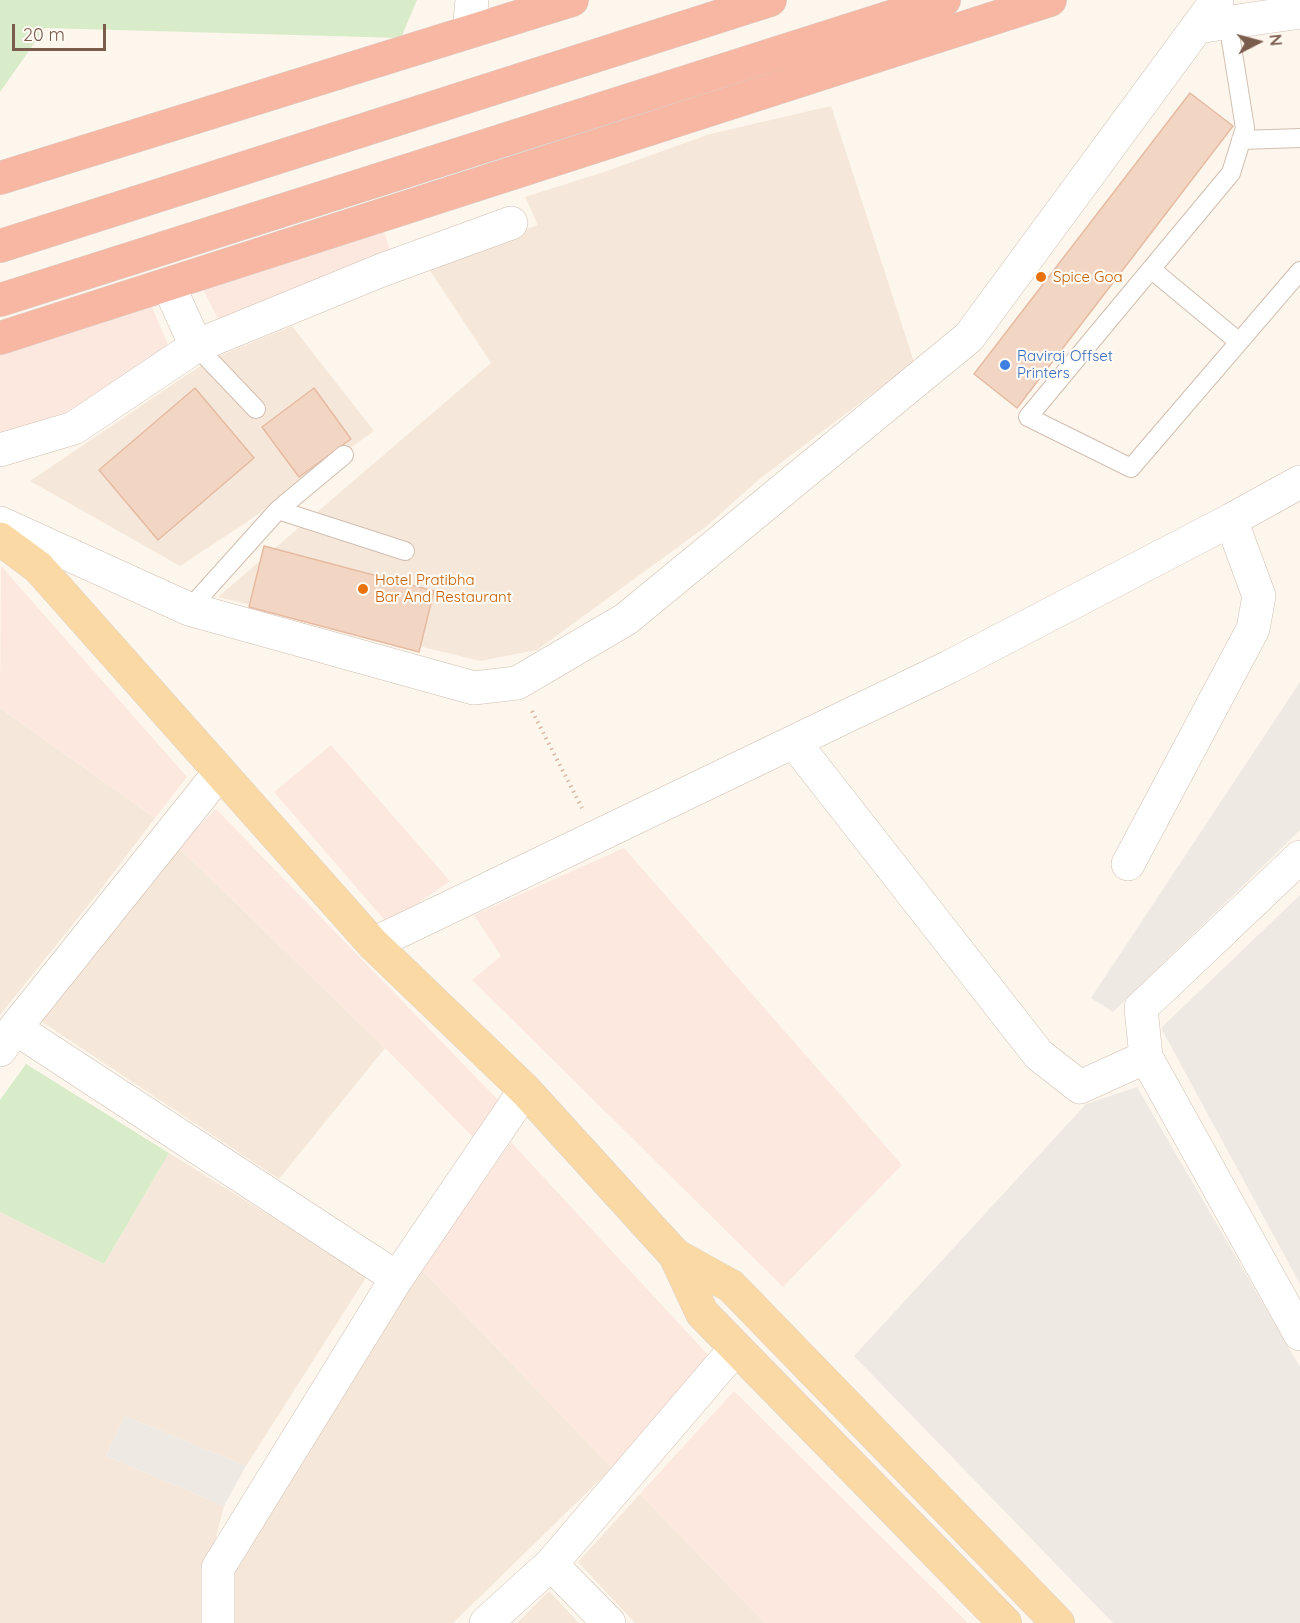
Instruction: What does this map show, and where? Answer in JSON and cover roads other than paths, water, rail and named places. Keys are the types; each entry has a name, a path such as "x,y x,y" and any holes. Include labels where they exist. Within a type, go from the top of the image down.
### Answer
{"highway":[{"path":"0,178 470,16 572,0"},
{"path":"0,246 770,0"},
{"path":"0,300 944,0"},
{"path":"0,338 1050,0"}],"main road":[{"path":"0,539 38,567 373,944 525,1090 675,1255 702,1313 735,1349 1005,1623"},
{"path":"675,1255 731,1287 1058,1623"}],"street":[{"path":"0,523 189,609 474,688 517,683 626,619 969,337 1214,16 1300,12"},
{"path":"0,450 74,428 196,346 382,270 511,223"},
{"path":"168,284 196,346"},
{"path":"373,944 949,668 1300,482"},
{"path":"1128,864 1253,629 1259,596 1231,520"},
{"path":"794,742 1039,1055 1080,1087 1146,1057"},
{"path":"220,772 7,1039 397,1278"},
{"path":"1300,857 1141,1008 1146,1057 1300,1334"},
{"path":"218,1623 218,1568 397,1278 525,1090"},
{"path":"486,1623 551,1564 735,1349"},
{"path":"551,1564 609,1623"}],"lane":[{"path":"1214,16 1245,128 1230,173 1028,417 1131,468 1300,271"},
{"path":"1241,140 1300,138"},
{"path":"1151,269 1239,342"},
{"path":"196,346 256,409"},
{"path":"189,609 278,510 344,455"},
{"path":"278,510 405,551"}],"place":[{"name":"Spice Goa","path":"1041,277"},
{"name":"Raviraj Offset Printers","path":"1005,365"},
{"name":"Hotel Pratibha Bar And Restaurant","path":"363,589"}]}
